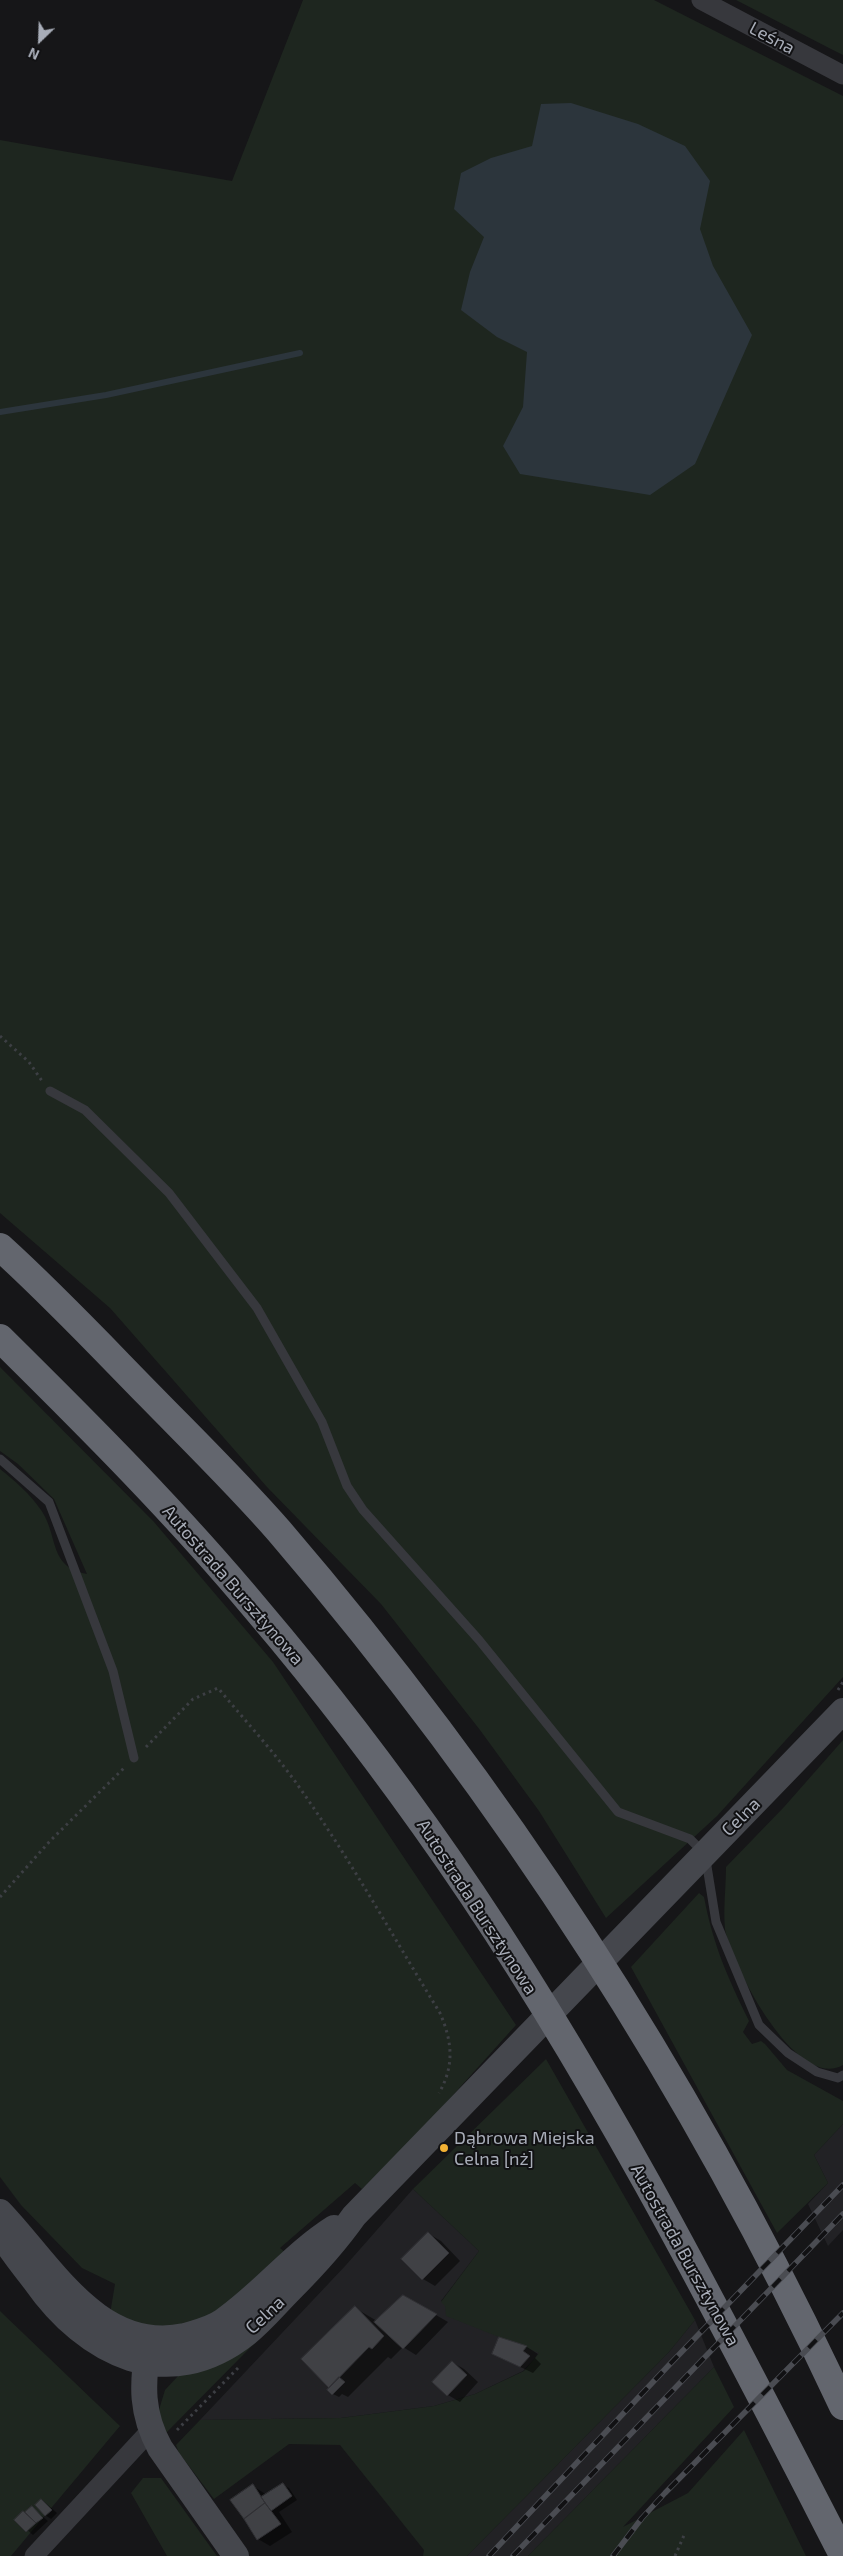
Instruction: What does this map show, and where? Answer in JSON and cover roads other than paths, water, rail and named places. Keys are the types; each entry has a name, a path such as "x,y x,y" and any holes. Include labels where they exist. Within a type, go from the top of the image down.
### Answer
{"highway":[{"path":"0,1247 77,1320 277,1530 375,1648 481,1786 628,2004 664,2063 757,2230 843,2406"},
{"name":"Autostrada Bursztynowa","path":"0,1338 147,1487 258,1610 336,1708 448,1860 543,2007 673,2230 843,2555"}],"street":[{"name":"Leśna","path":"701,0 843,75"},
{"name":"Celna","path":"0,2232 64,2318 85,2336 108,2350 145,2363 172,2363 201,2357 224,2348 247,2333 332,2248 354,2216 843,1711"},
{"name":"Celna","path":"0,2212 77,2300 101,2318 127,2332 149,2338 171,2339 202,2332 222,2322 296,2256 320,2237 354,2216"},
{"path":"149,2338 143,2392 150,2431 236,2556"},
{"path":"34,2556 150,2431"}],"lane":[{"path":"50,1091 85,1110 170,1193 256,1308 322,1422 347,1486 363,1510 479,1640 618,1812 690,1838 705,1854 716,1922 760,2025 788,2053 817,2072 838,2078 843,2075"},
{"path":"0,1459 49,1502 113,1671 134,1758"}],"waterway":[{"path":"0,412 106,395 300,353"}],"railway":[{"path":"489,2556 669,2365 843,2185"},
{"path":"513,2556 843,2214"},
{"path":"613,2556 642,2518 665,2493 843,2313"}],"place":[{"name":"Dąbrowa Miejska Celna [nż]","path":"444,2148"}]}
